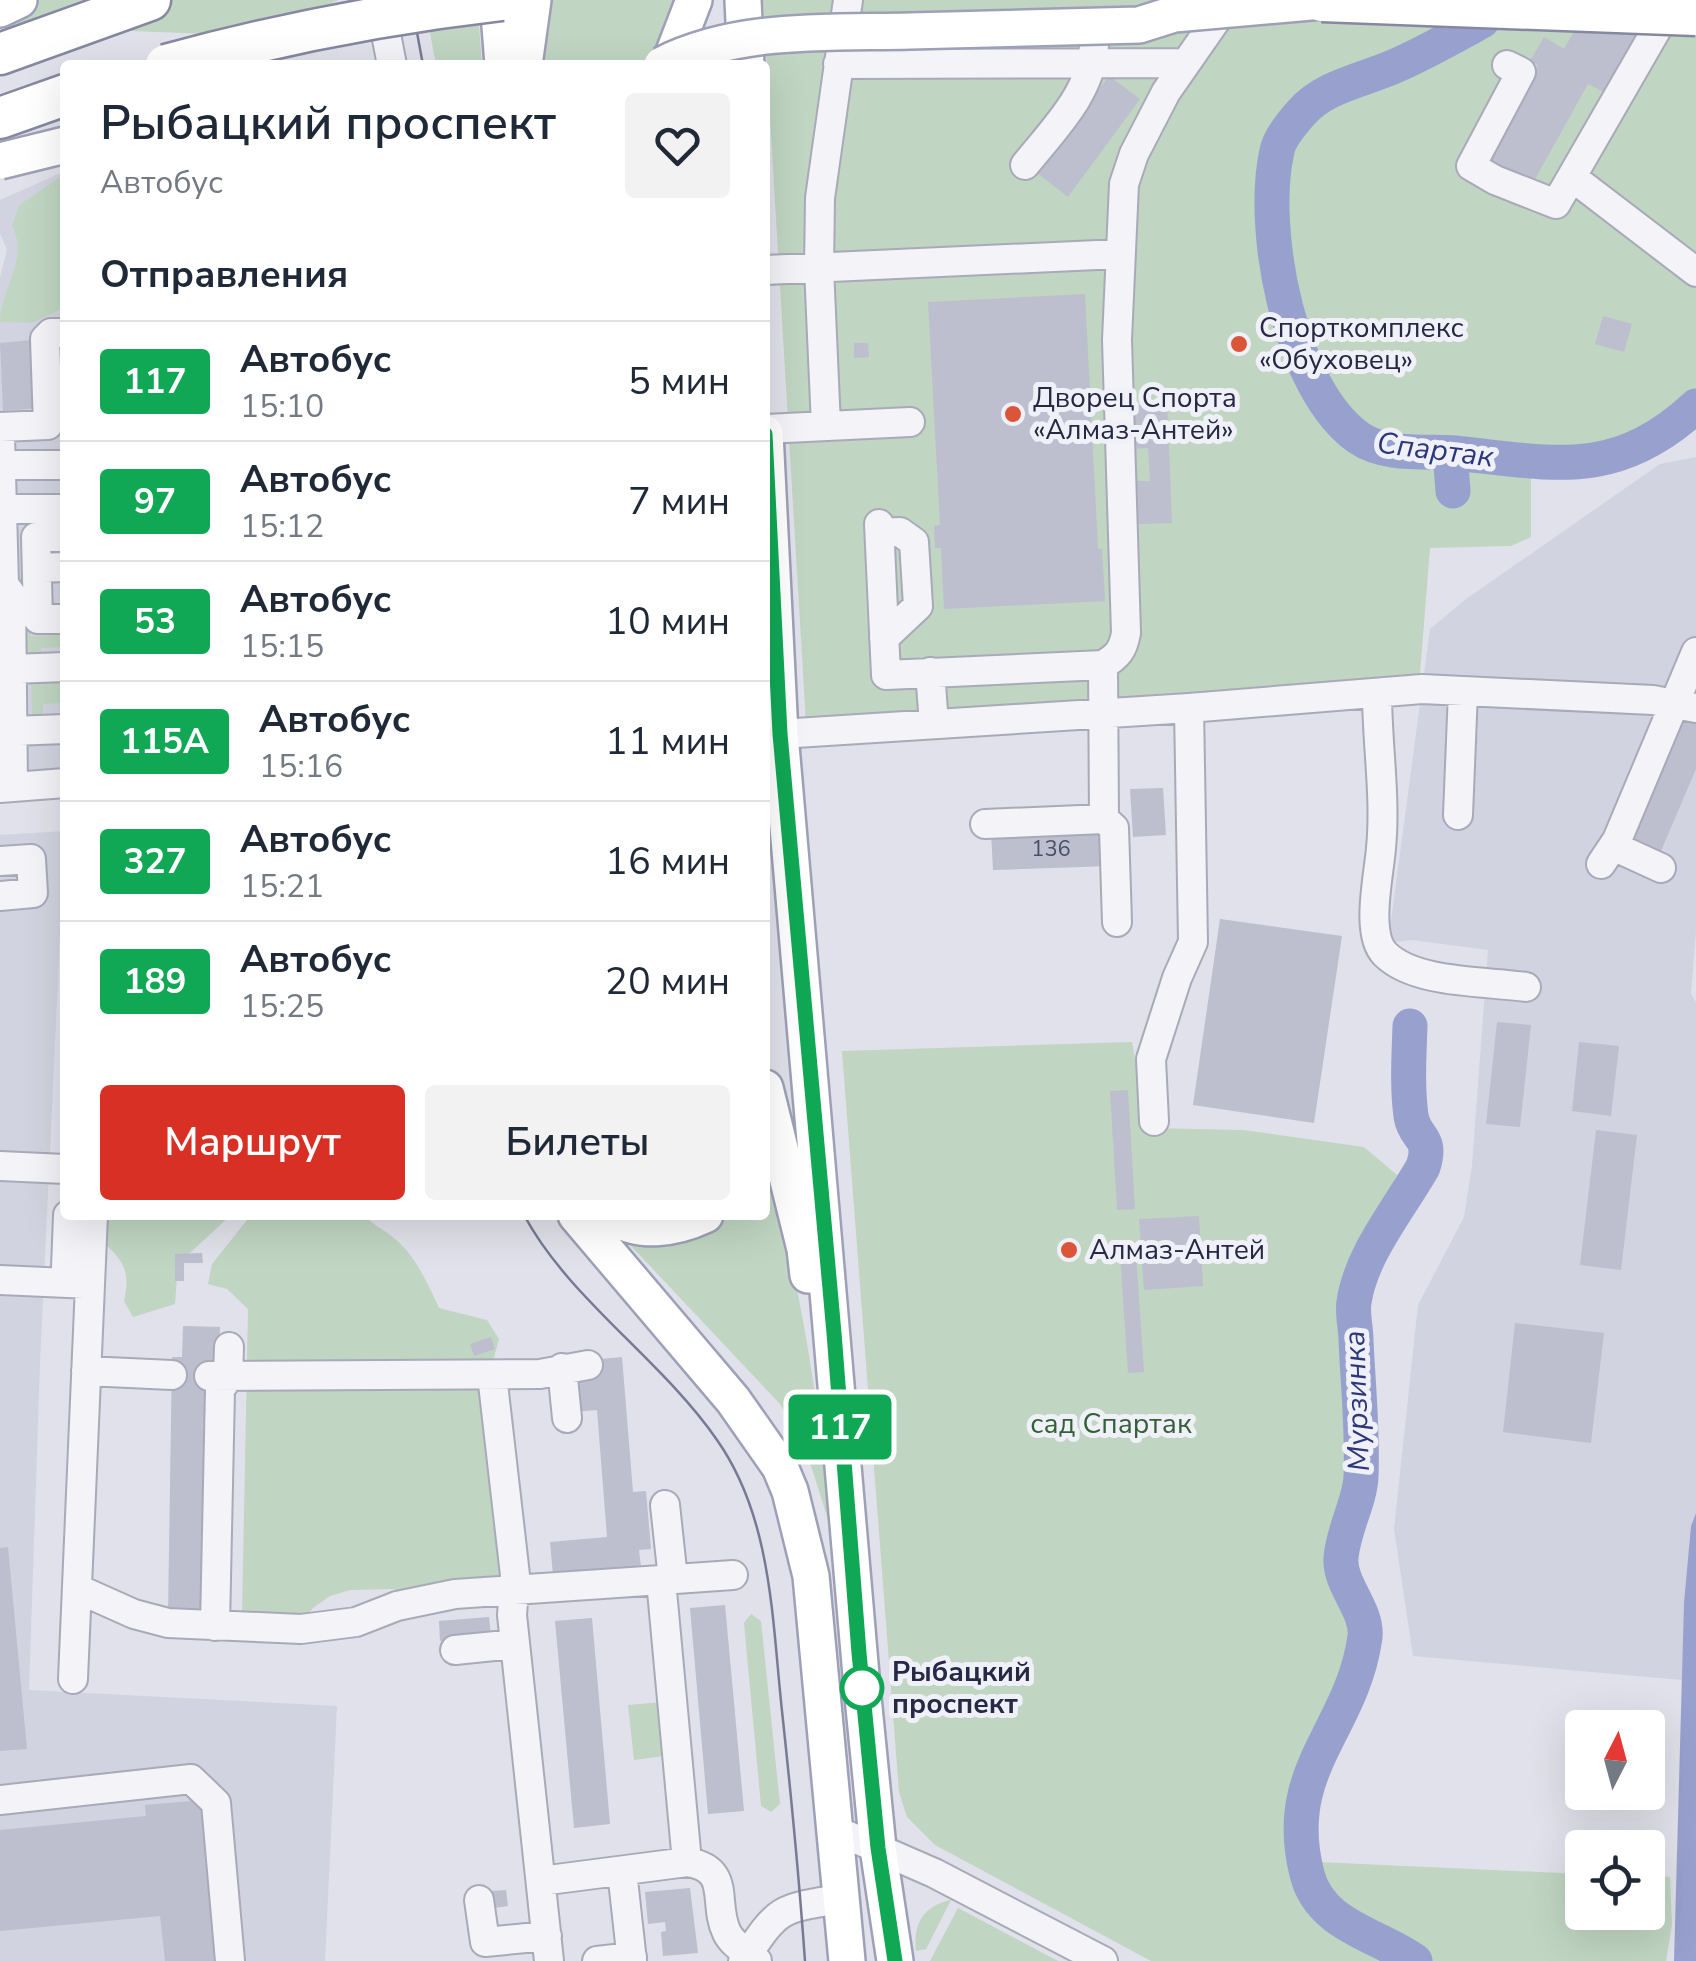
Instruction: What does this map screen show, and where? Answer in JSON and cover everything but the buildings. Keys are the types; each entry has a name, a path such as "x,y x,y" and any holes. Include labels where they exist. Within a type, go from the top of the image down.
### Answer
{"highway":[{"path":"0,54 150,0"},
{"path":"184,60 347,22 500,0"},
{"path":"1306,0 1696,16"},
{"path":"0,118 60,97"}],"main road":[{"path":"0,9 19,0"},
{"path":"500,0 503,60"},
{"path":"525,60 533,0"},
{"path":"668,60 694,0"},
{"path":"743,0 746,60"},
{"path":"674,60 684,54 751,39 1139,25 1174,14 1322,0"},
{"path":"0,160 60,146"},
{"path":"770,532 780,734 841,1448 878,1848 895,1961"},
{"path":"770,1108 805,1249 815,1335 841,1448"},
{"path":"580,1220 733,1400 780,1467 790,1491 811,1576 847,1961"},
{"path":"618,1220 668,1228 691,1220"}],"street":[{"path":"380,0 391,60"},
{"path":"826,426 820,198 848,0"},
{"path":"879,529 886,675 1103,664 1124,648 1118,382 1122,202 1128,166 1184,63 1230,0"},
{"path":"1508,64 1521,72 1472,166 1556,204 1674,0"},
{"path":"986,35 1094,33 1085,84 1025,165"},
{"path":"838,64 1184,63"},
{"path":"1572,177 1696,272"},
{"path":"770,270 1119,254"},
{"path":"0,427 57,425 56,380 45,338 60,332"},
{"path":"770,431 910,422"},
{"path":"0,436 2,587 12,594 13,644 7,660 12,732 7,788 60,784"},
{"path":"1,465 60,465"},
{"path":"2,510 60,509"},
{"path":"60,537 36,538 46,563 38,619 60,618"},
{"path":"4,554 46,563"},
{"path":"1661,868 1607,855 1685,706 1696,652"},
{"path":"7,660 60,667"},
{"path":"1103,664 1104,818 1114,828 1118,922"},
{"path":"930,672 934,724"},
{"path":"780,734 1422,689 1685,706"},
{"path":"1458,814 1463,691"},
{"path":"1377,693 1382,844 1375,919 1376,940 1382,952 1425,974 1526,987"},
{"path":"1154,1122 1151,1059 1177,978 1194,942 1189,708"},
{"path":"12,732 60,730"},
{"path":"984,824 1104,818"},
{"path":"0,861 31,859 33,894 0,896"},
{"path":"0,1166 60,1169"},
{"path":"66,1268 68,1220"},
{"path":"73,1680 93,1220"},
{"path":"0,1280 90,1284"},
{"path":"215,1626 218,1376 228,1347"},
{"path":"218,1376 540,1374 575,1367 567,1418"},
{"path":"86,1370 172,1376"},
{"path":"479,1900 485,1942 548,1948 512,1615 516,1574 492,1375"},
{"path":"665,1505 687,1862"},
{"path":"78,1589 134,1614 168,1623 327,1627 356,1622 423,1599 455,1594 733,1575"},
{"path":"455,1650 515,1644"},
{"path":"0,1800 190,1780 216,1803 230,1961"},
{"path":"832,1829 965,1888 1102,1961"},
{"path":"542,1881 687,1862 702,1864 712,1872 730,1938 750,1958 781,1912 801,1904 840,1899"},
{"path":"597,1961 632,1959 622,1871"}],"shaded area":[{"path":"60,173 60,776 0,780 0,277 7,250 0,233 0,200"},
{"path":"1696,457 1696,931 1691,994 1696,1002 1696,1513 1691,1526 1682,1680 1413,1656 1394,1529 1418,1305 1464,1217 1472,1165 1488,950 1412,940 1388,943 1430,629 1466,599 1660,464"},
{"path":"60,831 60,937 29,1690 337,1706 325,1961 0,1961 0,835"}],"green space":[{"path":"0,0 338,0 273,34 237,35 0,26"},
{"path":"424,0 477,0 482,60 435,60"},
{"path":"545,0 679,0 657,60 539,60"},
{"name":"Спорткомплекс «Обуховец»","path":"763,0 1696,0 1696,419 1594,461 1531,460 1531,537 1511,546 1430,548 1419,686 806,723 770,118 770,60 767,60"},
{"path":"60,177 60,309 32,323 0,322 18,250 12,226 19,205"},
{"path":"23,575 29,578 30,636 60,635 60,647 41,648 42,664 21,665 18,579"},
{"path":"31,671 60,673 60,703 43,704 43,724 32,725"},
{"name":"сад Спартак","path":"1132,1042 1147,1128 1243,1130 1364,1147 1397,1175 1348,1274 1343,1297 1342,1340 1350,1389 1354,1481 1333,1544 1334,1568 1357,1626 1358,1650 1295,1792 1290,1826 1296,1861 1565,1873 1565,1930 1665,1930 1665,1877 1670,1877 1672,1925 1666,1961 1151,1961 935,1845 907,1817 899,1792 842,1051"},
{"path":"770,1174 806,1335 828,1519 804,1444 780,1404 618,1232 710,1230 725,1220 770,1220"},
{"path":"100,1220 226,1220 178,1264 175,1304 133,1317 124,1301 123,1266 99,1239"},
{"path":"247,1220 370,1220 406,1250 439,1308 487,1320 499,1339 484,1394 507,1576 482,1585 413,1594 392,1589 350,1590 330,1596 302,1621 242,1615 248,1309 227,1289 208,1284 212,1264"},
{"path":"751,1614 761,1621 780,1804 771,1812 761,1806 744,1623"},
{"path":"663,1702 664,1756 634,1760 628,1705"},
{"path":"951,1900 926,1949 916,1951 916,1932 922,1918 933,1907"},
{"path":"958,1908 1058,1961 930,1961"}],"water":[{"path":"1696,1513 1696,1961 1674,1961 1684,1603 1691,1526"}],"waterway":[{"name":"Спартак","path":"1482,21 1406,61 1321,96 1301,113 1280,141 1273,184 1277,264 1285,306 1315,384 1335,415 1359,438 1381,448 1553,462 1610,456 1638,446 1696,406"},
{"name":"Мурзинка","path":"1450,453 1453,491"},
{"name":"Мурзинка","path":"1410,1026 1411,1116 1425,1144 1426,1157 1364,1267 1354,1307 1361,1477 1341,1558 1365,1637 1347,1699 1310,1778 1301,1838 1307,1874 1324,1906 1352,1927 1415,1961"}],"tram line":[{"path":"411,0 422,60"},
{"path":"527,1220 565,1274 695,1411 735,1470 749,1502 772,1605 805,1961"}],"railway":[{"path":"237,60 369,0"},
{"path":"0,168 60,140"}],"bus line":[{"name":"117","path":"770,534 780,734 841,1448 878,1848 895,1961"}],"place":[{"name":"Спорткомплекс «Обуховец»","path":"1239,344"},
{"name":"Дворец Спорта «Алмаз-Антей»","path":"1013,414"},
{"name":"Алмаз-Антей","path":"1069,1250"},
{"name":"Рыбацкий проспект","path":"862,1688"}]}
